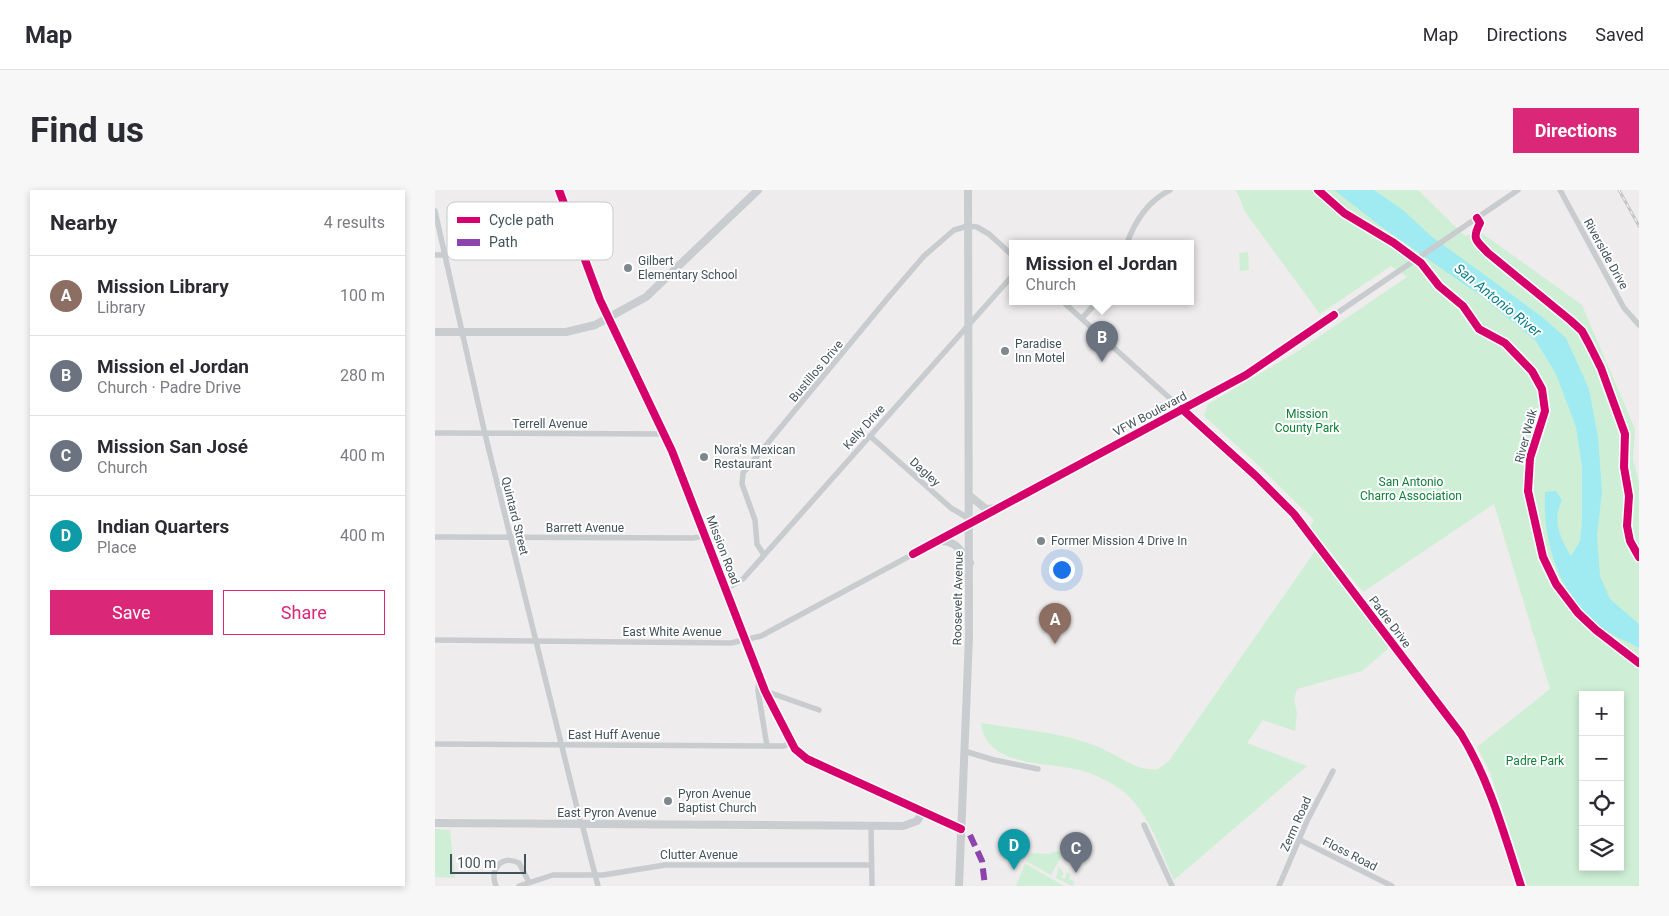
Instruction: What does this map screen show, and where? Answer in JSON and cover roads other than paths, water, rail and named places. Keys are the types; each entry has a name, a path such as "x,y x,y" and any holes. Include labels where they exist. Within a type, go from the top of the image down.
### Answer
{"street":[{"name":"Mission Road","path":"559,190 563,202"},
{"path":"435,332 566,332 584,329 609,318 646,296 758,190"},
{"name":"Roosevelt Avenue","path":"959,886 970,522 969,190"},
{"path":"1128,240 1140,215 1159,197 1170,190"},
{"name":"VFW Boulevard","path":"970,522 1000,508 1261,365 1518,190"},
{"name":"Riverside Drive","path":"1560,190 1624,308 1639,325"},
{"name":"Quintard Street","path":"435,211 447,260"},
{"path":"968,226 989,234 1009,252"},
{"name":"Bustillos Drive","path":"764,555 757,544 755,520 743,484 746,468 924,256 954,230 968,226"},
{"path":"435,255 446,255"},
{"name":"Quintard Street","path":"447,260 485,434 534,641 598,886"},
{"name":"Mission Road","path":"585,260 609,318 665,434 765,691 792,742 807,759 961,829"},
{"name":"Kelly Drive","path":"726,588 743,579 1009,280"},
{"name":"Padre Drive","path":"1067,305 1256,476 1294,514 1461,734 1483,775 1521,886"},
{"path":"1082,318 1093,305"},
{"name":"Terrell Avenue","path":"435,433 665,434"},
{"name":"Dagley","path":"870,436 951,508 970,522"},
{"path":"969,496 986,509 1000,508"},
{"name":"East White Avenue","path":"435,640 731,643 746,641 761,636 970,522"},
{"name":"Barrett Avenue","path":"435,537 693,538 705,536"},
{"path":"938,541 947,540 956,544 969,563"},
{"name":"Mission Road","path":"759,675 758,691 767,746"},
{"path":"765,691 819,710"},
{"name":"East Huff Avenue","path":"435,744 784,746 792,742"},
{"path":"964,751 994,760 1038,768"},
{"name":"Zerm Road","path":"1279,886 1333,771"},
{"name":"East Pyron Avenue","path":"435,823 871,826 911,825 917,821 923,812"},
{"path":"1144,825 1172,886"},
{"path":"871,826 871,886"},
{"name":"Floss Road","path":"1300,840 1389,886"},
{"path":"495,886 493,880 494,870 498,864 507,860 519,863 529,882"},
{"name":"Clutter Avenue","path":"519,886 553,875 595,875 665,865 871,865"}],"water":[{"name":"San Antonio River","path":"1334,190 1374,190 1403,210 1431,236 1541,316 1566,338 1589,389 1598,437 1602,491 1597,536 1600,576 1610,599 1639,624 1639,648 1606,631 1587,614 1564,584 1556,567 1547,531 1545,492 1556,491 1562,500 1558,515 1559,529 1571,556 1580,541 1582,523 1582,466 1576,427 1556,374 1536,341 1481,296 1383,228"}],"railway":[{"path":"1619,190 1639,226"}],"place":[{"name":"Gilbert Elementary School","path":"628,268"},
{"name":"Paradise Inn Motel","path":"1005,351"},
{"name":"Mission el Jordan","path":"1102,362"},
{"name":"Nora's Mexican Restaurant","path":"704,457"},
{"name":"Former Mission 4 Drive In","path":"1041,541"},
{"name":"Mission Library","path":"1055,644"},
{"name":"Pyron Avenue Baptist Church","path":"668,801"},
{"name":"Indian Quarters","path":"1014,870"},
{"name":"Mission San José","path":"1076,873"}],"park label":[{"name":"Mission County Park","path":"1307,421"},
{"name":"San Antonio Charro Association","path":"1411,489"},
{"name":"Padre Park","path":"1535,761"}]}
